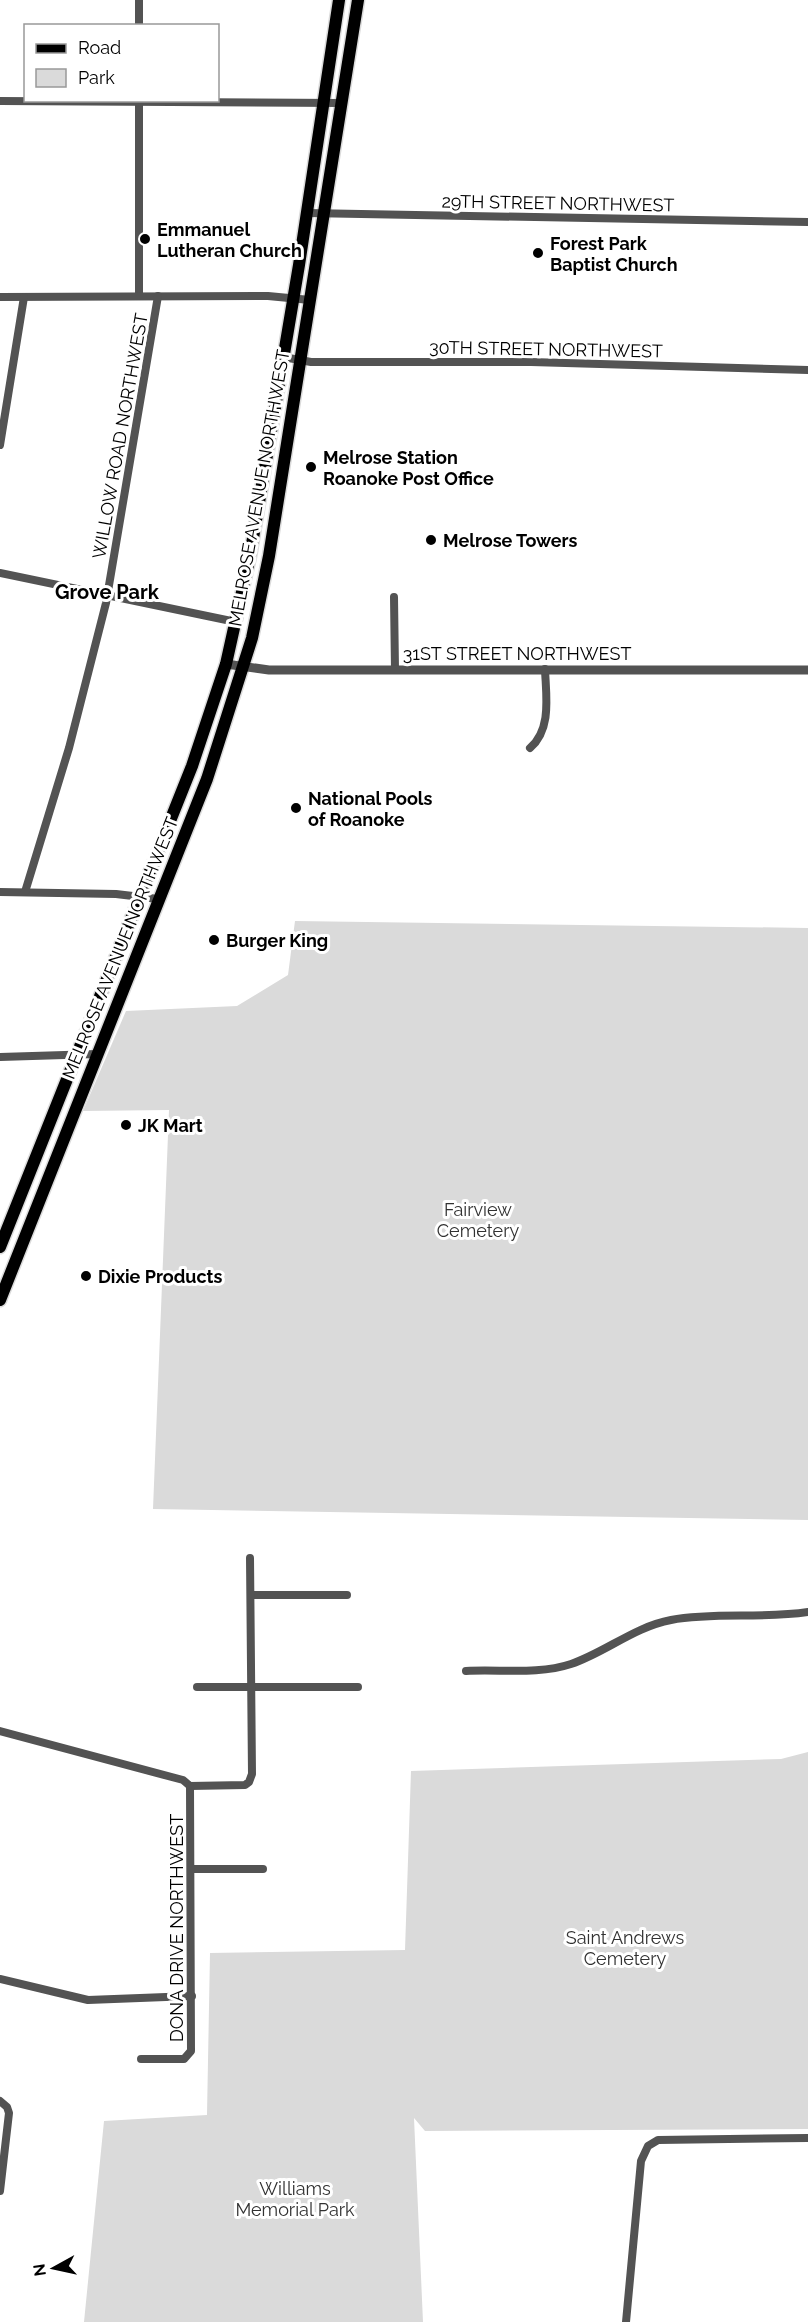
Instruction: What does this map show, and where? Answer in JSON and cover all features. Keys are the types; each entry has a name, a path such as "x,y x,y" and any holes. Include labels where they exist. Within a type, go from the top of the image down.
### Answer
{"main road":[{"name":"MELROSE AVENUE NORTHWEST","path":"0,1247 192,766 225,664 250,556 294,298 339,0"},
{"name":"MELROSE AVENUE NORTHWEST","path":"0,1300 207,778 243,667 268,566 358,0"}],"street":[{"path":"139,0 139,24"},
{"path":"0,101 24,101"},
{"path":"139,102 140,296"},
{"path":"219,102 341,103"},
{"name":"29TH STREET NORTHWEST","path":"307,213 808,222"},
{"name":"WILLOW ROAD NORTHWEST","path":"25,892 69,748 107,597 159,296"},
{"path":"0,297 268,296 310,300"},
{"path":"0,445 24,297"},
{"name":"30TH STREET NORTHWEST","path":"283,357 300,360 531,362 808,370"},
{"path":"0,573 236,622"},
{"path":"394,597 394,670"},
{"name":"31ST STREET NORTHWEST","path":"225,664 269,670 808,670"},
{"path":"530,748 542,734 545,720 545,669"},
{"path":"0,892 116,894 158,899"},
{"path":"0,1057 97,1054"},
{"path":"0,1731 183,1780 190,1786 245,1785 252,1777 250,1558"},
{"path":"251,1595 348,1595"},
{"path":"466,1671 556,1668 590,1656 634,1632 671,1620 695,1617 761,1617 808,1612"},
{"path":"197,1687 358,1687"},
{"name":"DONA DRIVE NORTHWEST","path":"141,2059 184,2059 190,2055 192,1996 190,1786"},
{"path":"190,1869 263,1869"},
{"path":"0,1979 88,2000 192,1996"},
{"path":"0,2191 9,2119 9,2113 3,2103"},
{"path":"626,2322 641,2161 648,2146 652,2142 679,2139 808,2138"}],"green space":[{"name":"Fairview Cemetery","path":"295,921 808,928 808,1520 153,1509 169,1110 83,1111 126,1011 237,1006 288,975"},
{"path":"808,1752 808,2129 425,2131 414,2118 423,2322 84,2322 104,2121 207,2115 210,1953 405,1950 411,1771 781,1759"}],"place":[{"name":"Emmanuel Lutheran Church","path":"145,239"},
{"name":"Forest Park Baptist Church","path":"538,253"},
{"name":"Melrose Station Roanoke Post Office","path":"311,467"},
{"name":"Melrose Towers","path":"431,540"},
{"name":"National Pools of Roanoke","path":"296,808"},
{"name":"Burger King","path":"214,940"},
{"name":"JK Mart","path":"126,1125"},
{"name":"Dixie Products","path":"86,1276"}],"district":[{"name":"Grove Park","path":"107,592"}],"park label":[{"name":"Saint Andrews Cemetery","path":"625,1947"},
{"name":"Williams Memorial Park","path":"295,2198"}]}
